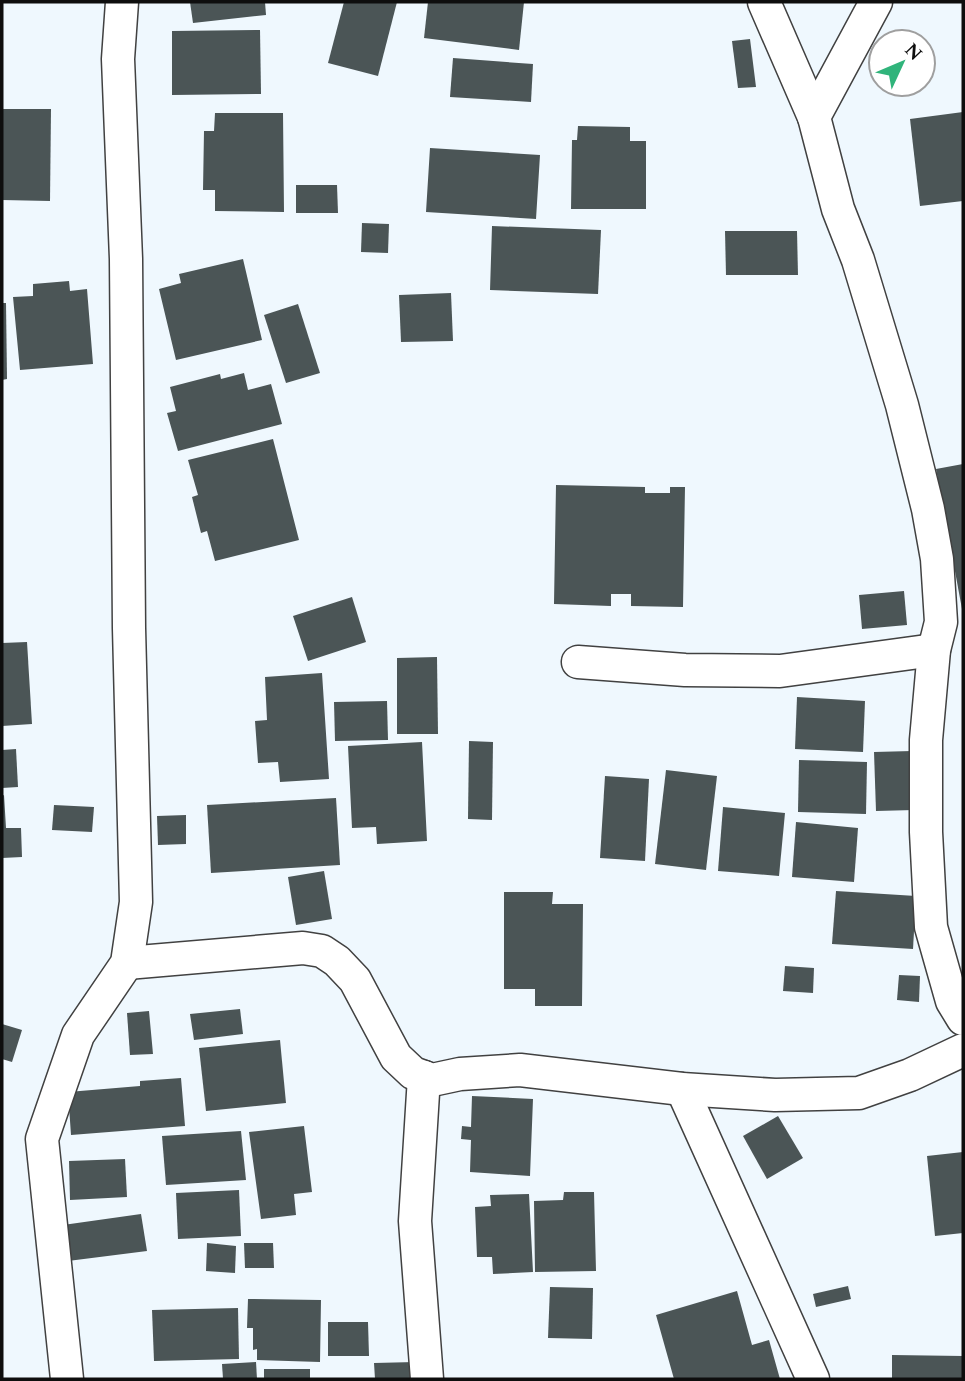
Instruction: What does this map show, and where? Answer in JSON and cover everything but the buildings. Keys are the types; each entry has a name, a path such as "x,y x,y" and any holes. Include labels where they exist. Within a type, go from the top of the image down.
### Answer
{"street":[{"path":"67,1379 42,1139 78,1035 127,963 136,902 129,628 125,259 118,59 122,2"},
{"path":"764,2 814,117 838,209 858,260 902,405 937,559 946,631 926,740 926,832 931,927 952,1001 963,1019"},
{"path":"814,117 876,2"},
{"path":"578,662 685,670 780,671 946,631"},
{"path":"127,963 303,948 322,951 337,961 355,980 396,1057 413,1073 432,1080 460,1074 520,1070 682,1089 775,1095 859,1093 910,1075 963,1050"},
{"path":"424,1077 415,1221 428,1379"},
{"path":"682,1089 813,1379"}]}
